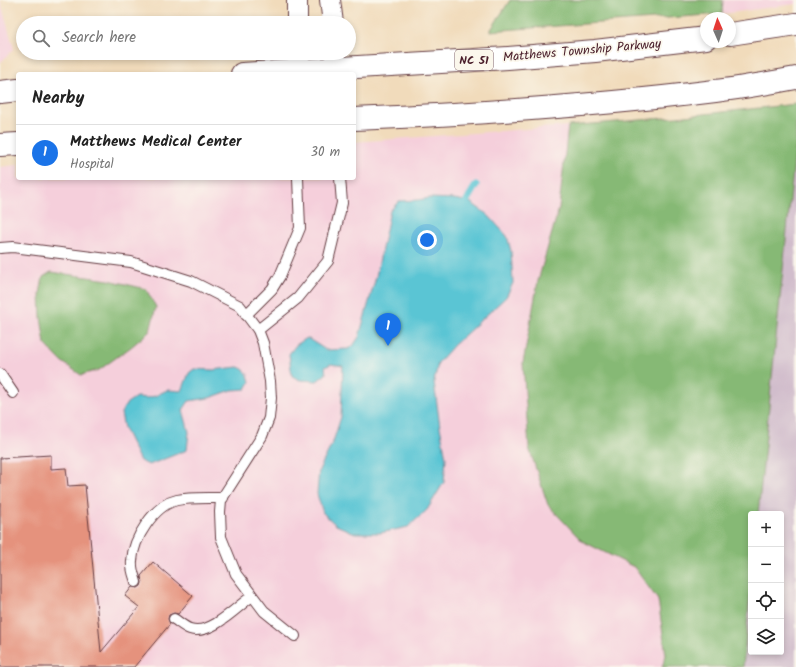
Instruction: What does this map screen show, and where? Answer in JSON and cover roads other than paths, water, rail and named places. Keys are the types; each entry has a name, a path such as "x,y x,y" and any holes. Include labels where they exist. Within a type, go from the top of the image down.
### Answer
{"main road":[{"path":"736,33 796,24"},
{"name":"Matthews Township Parkway","path":"256,72 298,66 430,64 595,51 700,39"},
{"path":"356,119 437,116 601,104 717,91 796,78"},
{"path":"0,92 16,90"},
{"path":"0,146 16,144"}],"street":[{"path":"297,0 297,16"},
{"path":"330,0 332,16"}],"lane":[{"path":"246,315 272,289 280,276 300,228 298,180"},
{"path":"258,330 298,298 328,261 342,203 340,180"},
{"path":"0,248 12,247 131,262 191,281 240,306 258,330 263,343 272,398 269,418 262,436 223,498 220,512 221,537 236,574 252,596 264,611 296,636"},
{"path":"0,374 13,393"},
{"path":"136,582 132,571 132,560 139,536 153,514 176,500 223,498"},
{"path":"174,619 189,629 201,631 211,628 252,596"}],"water":[{"path":"430,198 454,199 470,202 488,215 507,236 511,251 513,283 506,297 454,345 438,363 434,382 446,458 444,482 427,510 408,527 380,533 355,533 336,525 323,513 317,494 319,470 333,442 341,417 343,366 331,364 325,367 326,374 317,381 300,380 292,376 289,354 296,345 307,338 326,350 348,349 353,346 359,337 376,277 390,211 399,201"},
{"path":"238,367 245,371 249,377 250,382 246,389 232,390 209,398 189,401 183,410 189,432 187,450 149,465 140,461 124,428 121,413 127,403 136,397 147,398 167,390 182,391 189,373 194,369 213,370"}],"waterway":[{"path":"466,202 476,185"}],"place":[{"name":"Matthews Medical Center","path":"388,346"}]}
